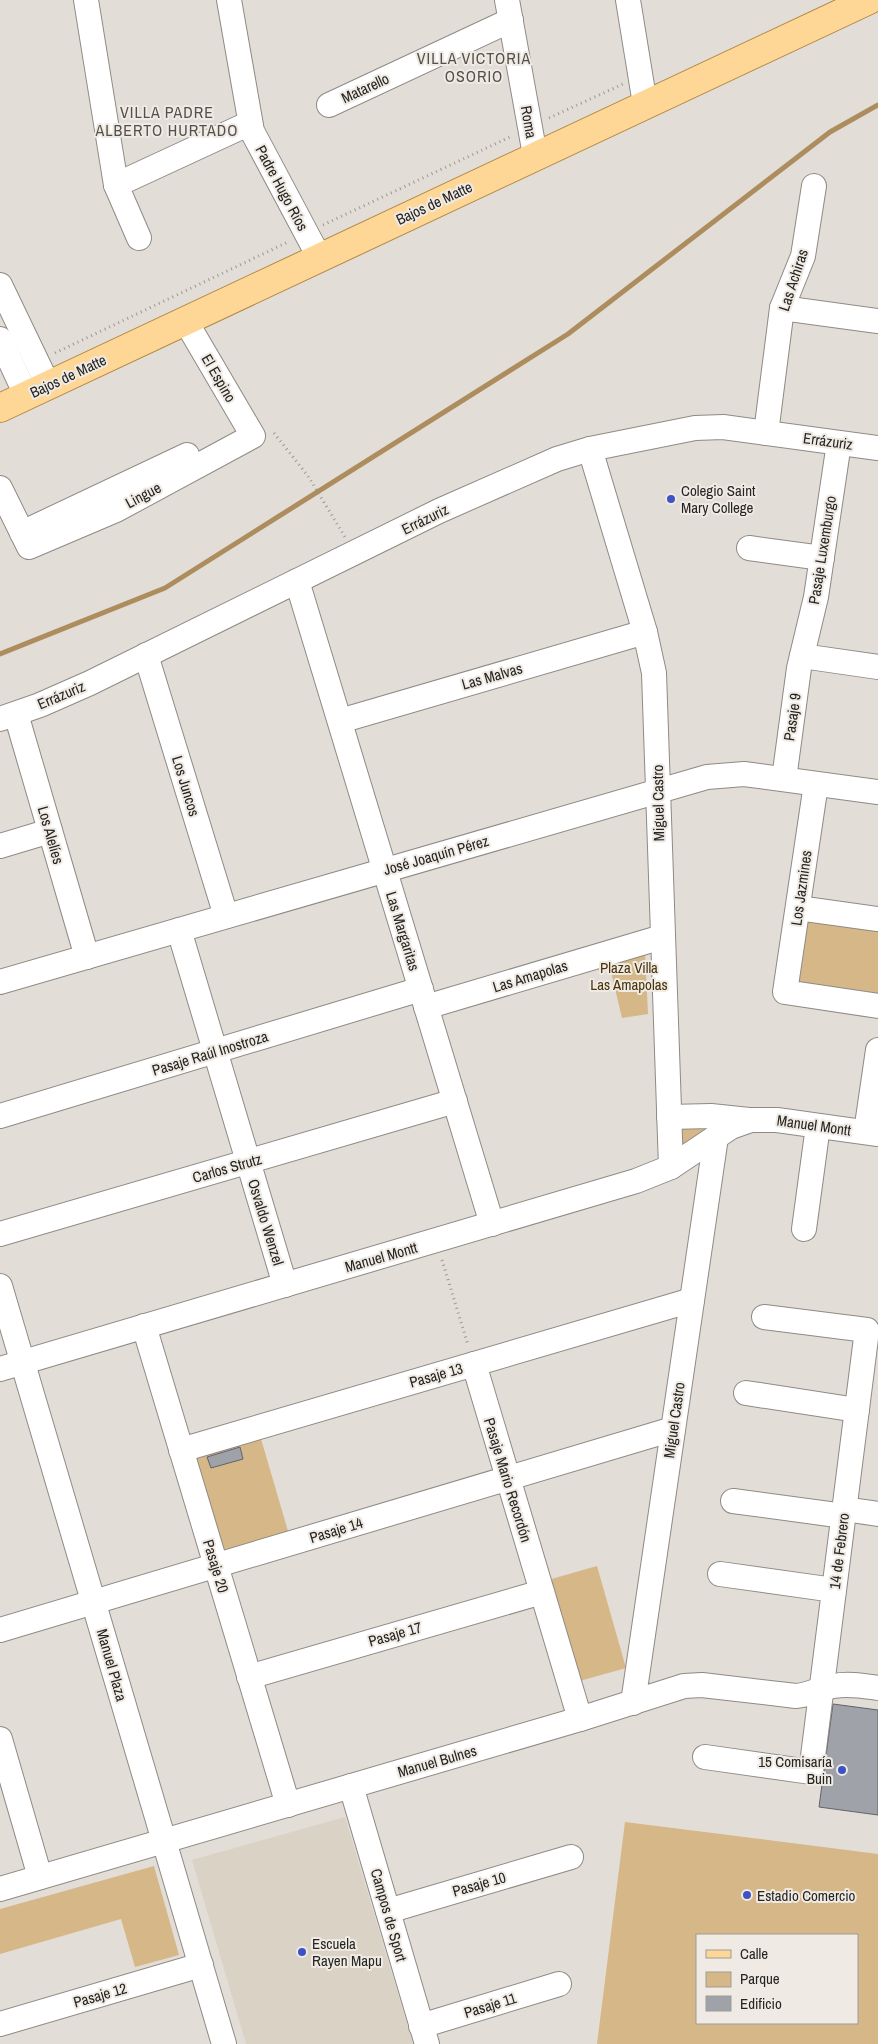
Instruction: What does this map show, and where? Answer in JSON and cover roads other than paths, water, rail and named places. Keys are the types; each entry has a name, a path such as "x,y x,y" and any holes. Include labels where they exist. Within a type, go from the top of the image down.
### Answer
{"main road":[{"name":"Bajos de Matte","path":"0,408 535,155 869,0"}],"street":[{"path":"86,0 116,185 139,238"},
{"name":"Padre Hugo Ríos","path":"229,0 250,123 255,138 319,257"},
{"path":"628,0 645,104"},
{"name":"Matarello","path":"329,105 509,10"},
{"name":"Roma","path":"509,10 535,155"},
{"path":"116,185 250,123"},
{"name":"Las Achiras","path":"766,433 782,308 803,256 814,186"},
{"path":"0,285 37,390"},
{"path":"782,308 878,321"},
{"name":"El Espino","path":"185,320 250,431"},
{"path":"0,340 37,390"},
{"name":"Errázuriz","path":"8,717 90,683 439,511 557,459 590,449 695,428 723,427 878,448"},
{"name":"Lingue","path":"0,488 26,540 116,510 250,431"},
{"name":"Pasaje Luxemburgo","path":"802,656 816,597 839,443"},
{"name":"Miguel Castro","path":"590,449 645,632 654,673 671,1167"},
{"path":"749,548 822,558"},
{"name":"Las Margaritas","path":"297,581 492,1224"},
{"name":"Las Malvas","path":"340,721 645,632"},
{"name":"Los Juncos","path":"146,655 226,916"},
{"path":"802,656 878,667"},
{"name":"Pasaje 9","path":"784,779 802,656"},
{"name":"Los Alelíes","path":"8,717 50,831 86,957"},
{"name":"José Joaquín Pérez","path":"0,982 658,790 723,775 744,774 878,792"},
{"name":"Los Jazmines","path":"816,784 785,992 878,1006"},
{"path":"0,846 50,831"},
{"path":"798,908 878,919"},
{"name":"Osvaldo Wenzel","path":"179,930 285,1285"},
{"name":"Las Amapolas","path":"424,998 662,936"},
{"name":"Pasaje Raúl Inostroza","path":"0,1116 215,1051 424,998"},
{"path":"872,1133 878,1050"},
{"name":"Carlos Strutz","path":"0,1234 455,1101"},
{"name":"Manuel Montt","path":"669,1117 712,1116 750,1120 770,1119 872,1133"},
{"name":"Manuel Montt","path":"0,1369 636,1181 671,1167 732,1127 750,1120"},
{"path":"804,1229 818,1126"},
{"name":"Miguel Castro","path":"633,1703 716,1137"},
{"name":"Manuel Plaza","path":"0,1286 224,2044"},
{"name":"Pasaje 13","path":"181,1450 692,1300"},
{"name":"14 de Febrero","path":"705,1757 811,1772 867,1330 764,1317"},
{"name":"Pasaje 20","path":"144,1326 288,1805"},
{"name":"Pasaje Mario Recordón","path":"474,1364 580,1719"},
{"path":"746,1394 857,1410"},
{"name":"Pasaje 14","path":"0,1630 673,1429"},
{"path":"733,1501 844,1513 878,1514"},
{"path":"720,1574 834,1590"},
{"name":"Pasaje 17","path":"249,1677 542,1592"},
{"name":"Manuel Bulnes","path":"0,1889 580,1719 678,1688 696,1684 796,1696 844,1684 878,1688"},
{"path":"1,1746 40,1877"},
{"name":"Campos de Sport","path":"351,1786 424,2035"},
{"name":"Pasaje 10","path":"388,1910 571,1857"},
{"name":"Pasaje 12","path":"0,2024 201,1965"},
{"name":"Pasaje 11","path":"424,2035 559,1984"}],"waterway":[{"path":"0,654 165,588 568,334 830,132 878,105"}],"place":[{"name":"Colegio Saint Mary College","path":"671,499"},
{"name":"15 Comisaría Buin","path":"842,1770"},
{"name":"Estadio Comercio","path":"747,1895"},
{"name":"Escuela Rayen Mapu","path":"302,1952"}],"district":[{"name":"VILLA VICTORIA OSORIO","path":"474,67"},
{"name":"VILLA PADRE ALBERTO HURTADO","path":"167,121"}],"park label":[{"name":"Plaza Villa Las Amapolas","path":"629,976"}]}
